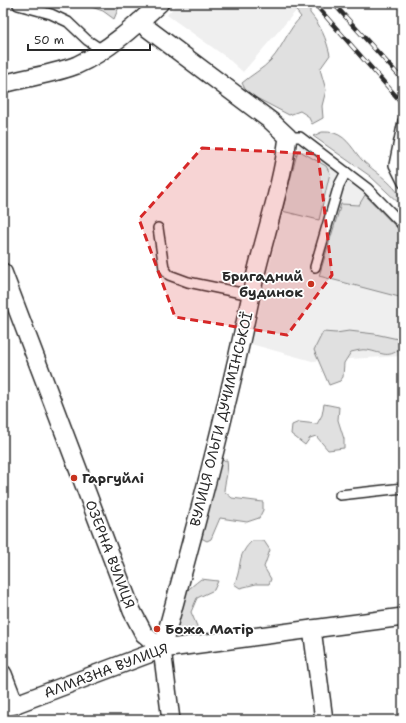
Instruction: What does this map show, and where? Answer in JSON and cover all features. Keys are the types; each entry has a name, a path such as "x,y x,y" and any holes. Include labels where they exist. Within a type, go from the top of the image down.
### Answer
{"street":[{"path":"3,84 75,66 102,50 139,22 160,3"},
{"path":"139,22 271,121 288,137"},
{"name":"ВУЛИЦЯ ОЛЬГИ ДУЧИМІНСЬКОЇ","path":"162,650 210,474 242,341 251,294 284,164 288,137"},
{"name":"ОЗЕРНА ВУЛИЦЯ","path":"3,272 132,611 144,634 162,650"},
{"name":"АЛМАЗНА ВУЛИЦЯ","path":"9,707 162,650 403,616"},
{"path":"312,629 324,720"},
{"path":"162,650 171,720"},
{"path":"3,674 9,707"}],"lane":[{"path":"18,5 50,14 68,22 87,40 102,50"},
{"path":"403,121 394,165 403,183"},
{"path":"288,137 300,137 367,188 403,225"},
{"path":"315,267 339,185 346,172"},
{"path":"158,228 164,268 169,275 188,282 251,294"},
{"path":"340,495 403,488"}],"highlighted area":[{"path":"202,148 318,154 332,275 287,335 175,317 139,219"}],"shaded area":[{"path":"80,3 111,3 119,7 114,19 103,11"},
{"path":"178,3 303,3 243,72 226,57 167,15"},
{"path":"290,3 310,3 310,13 323,32 330,55 320,69 326,90 322,106 323,118 312,124 308,116 300,111 289,115 247,93 242,83 271,60 296,22 301,17"},
{"path":"322,132 334,133 347,141 363,161 394,188 402,200 403,207 370,176 313,136"},
{"path":"301,135 373,189 403,219 403,356 312,361 251,344"},
{"path":"298,150 326,166 330,173 319,220 282,211"},
{"path":"365,195 403,234 403,298 319,276 341,204 359,205"},
{"path":"349,331 375,334 398,339 403,346 390,354 382,354 365,350 351,352 344,363 343,377 340,381 329,385 314,350 323,332 336,333"},
{"path":"324,404 339,407 338,420 344,439 344,448 328,450 316,436 310,438 305,445 291,434 292,425 299,422 317,424 322,415"},
{"path":"227,460 224,491 232,498 263,502 263,510 259,518 247,522 220,518 211,539 207,541 201,538 219,461"},
{"path":"252,541 264,541 270,550 264,567 271,579 269,584 256,584 240,588 234,584 238,575 242,555"},
{"path":"201,579 218,581 214,590 197,598 191,612 199,631 212,636 185,640 174,631 178,607 187,591"}],"railway":[{"path":"314,3 403,104"},
{"path":"333,3 403,80"}],"place":[{"name":"Бригадний будинок","path":"311,284"},
{"name":"Гаргуйлі","path":"74,478"},
{"name":"Божа Матір","path":"157,629"}]}
